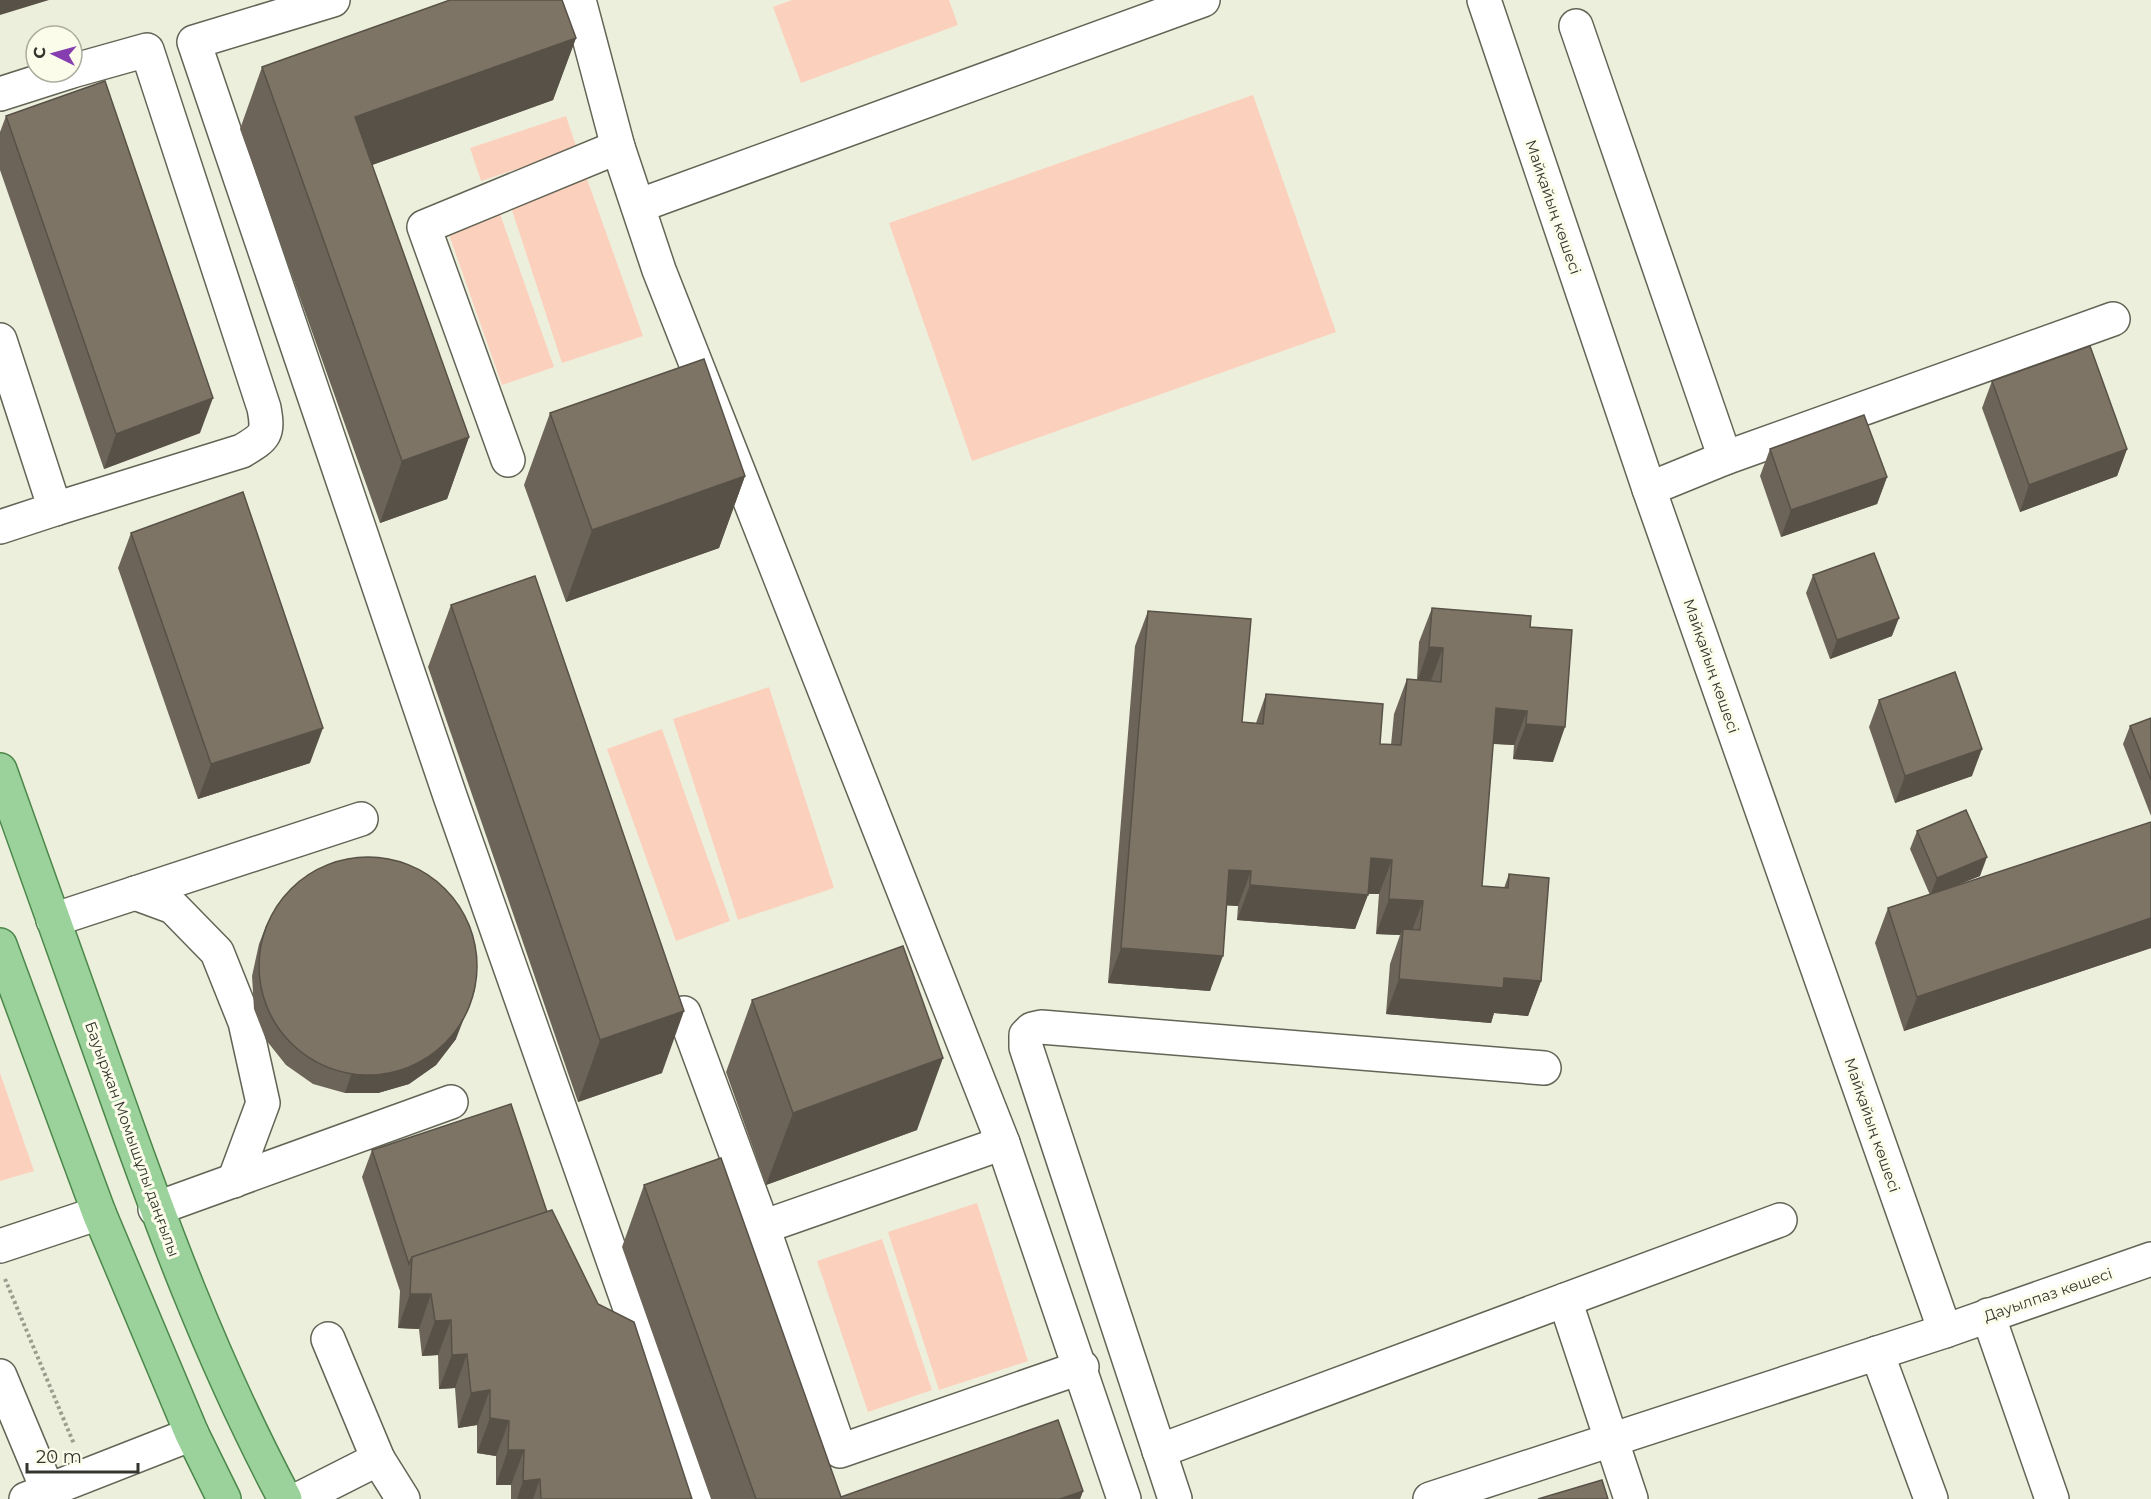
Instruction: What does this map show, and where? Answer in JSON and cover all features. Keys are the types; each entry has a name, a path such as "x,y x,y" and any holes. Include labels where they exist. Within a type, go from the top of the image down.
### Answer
{"main road":[{"name":"Бауыржан Момышұлы даңғылы","path":"0,770 155,1209 193,1305 248,1428 285,1499"},
{"path":"0,945 99,1214 192,1434 224,1499"}],"street":[{"path":"84,68 147,50 194,42 333,0"},
{"path":"579,0 618,147 659,270 1003,1143 1082,1367 1125,1499"},
{"path":"638,206 1203,0"},
{"name":"Майқайың көшесі","path":"1484,0 1648,489 1945,1331"},
{"path":"1576,26 1725,458"},
{"path":"194,42 450,796 697,1499"},
{"path":"0,527 242,451 264,436 267,428 264,408 147,50"},
{"path":"0,94 32,84"},
{"path":"508,460 424,227 618,147"},
{"path":"1648,489 1725,458 2113,319"},
{"path":"0,340 55,509"},
{"path":"54,920 361,819"},
{"path":"135,893 173,907 217,952 245,1022 263,1103 234,1181"},
{"path":"684,1013 763,1227 840,1451 1082,1367"},
{"path":"1175,1499 1026,1047 1026,1035 1032,1029 1041,1027 1544,1068"},
{"path":"155,1209 451,1102"},
{"path":"763,1227 1003,1143"},
{"path":"2,1262 99,1214"},
{"path":"1159,1451 1780,1220"},
{"name":"Дауылпаз көшесі","path":"1430,1499 1945,1331 2151,1259"},
{"path":"1565,1300 1631,1499"},
{"path":"1988,1315 2052,1499"},
{"path":"328,1339 378,1459 404,1499"},
{"path":"1877,1353 1931,1499"},
{"path":"0,1376 37,1495 192,1434"},
{"path":"299,1499 378,1459"}],"path":[{"path":"2,1262 55,1402 88,1474"}],"shaded area":[{"path":"792,0 949,0 958,25 801,83 773,7"},
{"path":"1253,95 1336,332 972,461 889,223"},
{"path":"566,116 577,149 481,181 470,148"},
{"path":"587,179 643,336 562,363 511,207"},
{"path":"500,214 554,367 502,385 448,232"},
{"path":"769,687 834,888 738,920 673,719"},
{"path":"662,729 730,921 676,941 607,749"},
{"path":"0,1073 34,1171 0,1181"},
{"path":"977,1203 1028,1361 939,1390 888,1232"},
{"path":"882,1239 932,1390 868,1412 817,1261"}],"building":[{"path":"450,0 562,0 576,38 355,117 469,437 402,461 262,67"},
{"path":"105,81 213,398 116,434 6,116"},
{"path":"2090,346 2127,449 2029,485 1992,381"},
{"path":"704,359 745,476 592,530 550,413"},
{"path":"1864,415 1887,477 1791,510 1770,449"},
{"path":"243,492 323,728 211,764 131,533"},
{"path":"1874,553 1899,618 1837,640 1813,575"},
{"path":"535,576 684,1011 600,1040 451,605"},
{"path":"1432,608 1531,616 1530,627 1572,630 1565,727 1526,724 1527,711 1496,708 1482,886 1508,888 1509,874 1549,878 1541,981 1504,978 1503,988 1399,979 1403,929 1420,930 1423,901 1389,899 1392,860 1371,858 1368,895 1250,885 1251,871 1229,870 1223,956 1121,948 1148,611 1251,619 1242,722 1263,724 1266,694 1383,704 1380,744 1401,745 1407,679 1441,682 1443,648 1429,647"},
{"path":"1955,672 1982,749 1905,776 1879,700"},
{"path":"2151,718 2151,780 2130,726"},
{"path":"1966,810 1987,857 1937,878 1917,831"},
{"path":"2151,822 2151,918 1917,997 1888,908"},
{"path":"379,857 410,865 429,875 445,889 459,905 469,924 477,955 477,977 469,1008 459,1027 445,1043 429,1057 410,1067 379,1075 357,1075 326,1067 307,1057 277,1027 267,1008 261,987 259,955 267,924 277,905 307,875 326,865 347,859"},
{"path":"903,946 943,1058 793,1113 752,1000"},
{"path":"511,1104 547,1212 412,1257 409,1264 372,1150"},
{"path":"721,1158 841,1497 1058,1420 1083,1491 1060,1499 756,1499 644,1185"},
{"path":"552,1210 598,1304 634,1322 692,1499 541,1499 540,1479 523,1481 524,1450 508,1450 509,1421 490,1418 490,1390 471,1393 467,1354 452,1355 451,1320 435,1321 431,1294 410,1294 412,1257"},
{"path":"1602,1480 1608,1499 1538,1499"}]}
